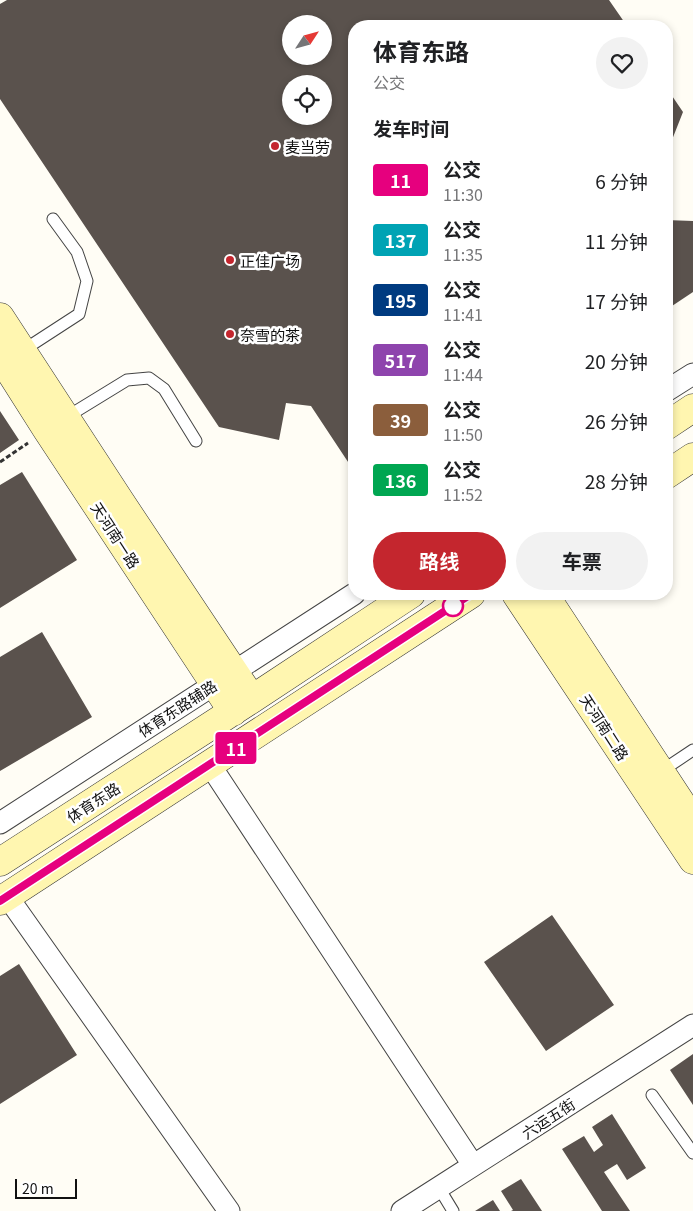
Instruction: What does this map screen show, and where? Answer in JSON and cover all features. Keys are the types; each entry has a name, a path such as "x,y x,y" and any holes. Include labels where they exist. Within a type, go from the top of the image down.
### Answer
{"main road":[{"name":"天河南一路","path":"0,317 9,357 48,429 243,706"},
{"path":"673,421 693,408"},
{"path":"673,470 693,457"},
{"name":"体育东路","path":"0,862 243,706 402,600"},
{"path":"3,898 462,600"},
{"name":"天河南二路","path":"520,600 651,777 693,821"},
{"name":"天河南二路","path":"548,600 651,777 693,860"}],"street":[{"path":"673,387 693,374"},
{"name":"体育东路辅路","path":"0,823 348,598"},
{"path":"210,765 473,1166"},
{"path":"3,898 229,1211"},
{"name":"六运五街","path":"402,1211 693,1025"}],"lane":[{"path":"9,357 79,314 88,281 77,252 53,219"},
{"path":"48,429 127,380 149,378 164,389 196,441"},
{"path":"651,777 693,750"},
{"path":"652,1095 693,1153"},
{"path":"439,1188 453,1211"}],"path":[{"path":"0,462 48,429"}],"building":[{"name":"正佳广场","path":"7,0 609,0 623,20 348,20 348,462 311,406 286,403 279,440 219,427 0,99 0,4"},
{"path":"673,97 683,112 673,137"},
{"path":"673,220 693,221 693,292 673,305"},
{"path":"0,411 19,440 0,453"},
{"path":"22,472 77,560 0,608 0,485"},
{"path":"42,632 92,717 0,771 0,657"},
{"path":"552,915 614,1005 546,1051 484,962"},
{"path":"19,964 77,1055 0,1104 0,976"},
{"path":"693,1054 693,1105 670,1070"},
{"path":"612,1114 646,1168 627,1180 617,1164 604,1172 630,1211 602,1211 562,1149 584,1136 594,1152 603,1145 592,1127"},
{"path":"521,1179 542,1211 511,1211 513,1210 501,1191"},
{"path":"493,1200 500,1211 475,1211"}],"bus line":[{"name":"11","path":"0,901 462,600"}],"place":[{"name":"麦当劳","path":"275,146"},
{"name":"正佳广场","path":"230,260"},
{"name":"奈雪的茶","path":"230,334"}]}
